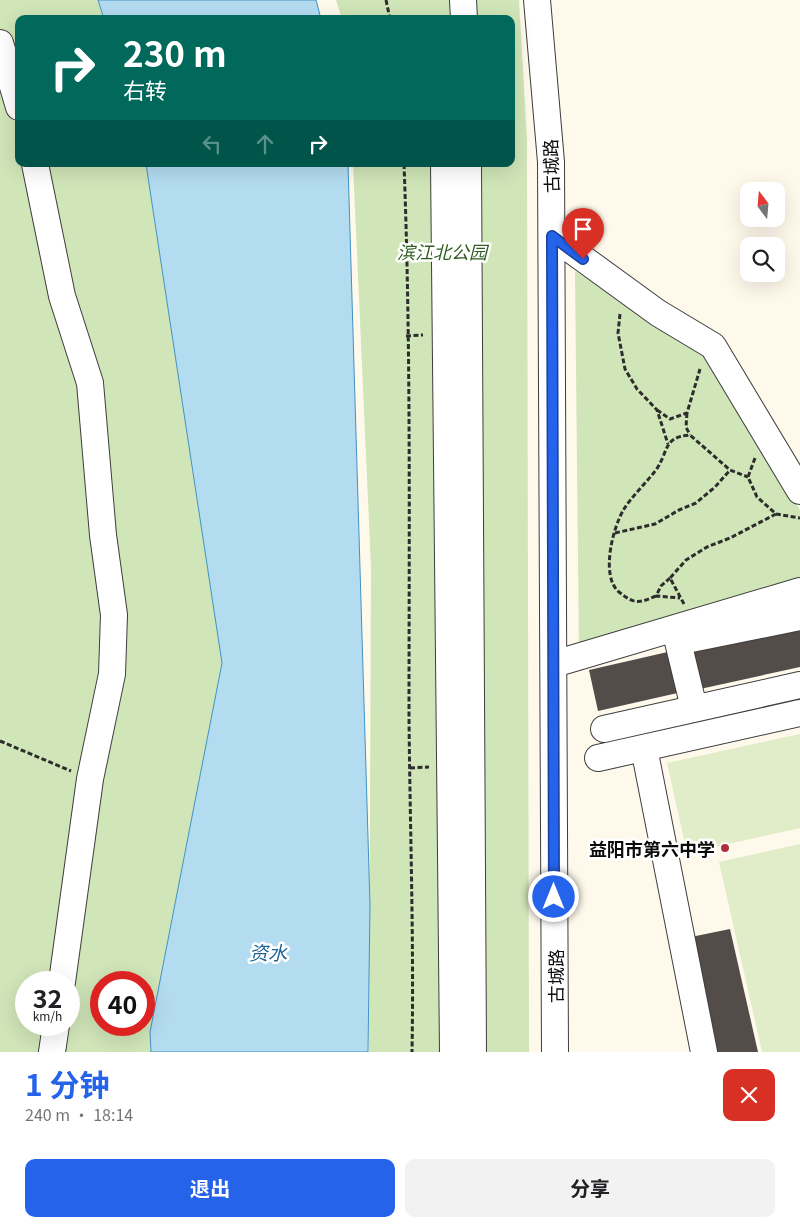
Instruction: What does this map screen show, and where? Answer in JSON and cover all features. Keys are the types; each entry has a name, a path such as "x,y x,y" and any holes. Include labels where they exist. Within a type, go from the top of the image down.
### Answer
{"street":[{"path":"463,0 464,15"},
{"name":"古城路","path":"537,0 551,162 555,1052"},
{"path":"0,43 15,93"},
{"path":"36,167 62,296 90,383 103,535 114,615 112,674 90,779 64,971"},
{"path":"444,167 453,1052"},
{"path":"468,167 472,1052"},
{"path":"552,236 630,293 712,346 800,491"},
{"path":"636,653 686,632 800,591"},
{"path":"554,664 686,632 800,617"},
{"path":"686,632 688,738"},
{"path":"604,729 800,685"},
{"path":"598,758 800,713"},
{"path":"644,748 704,1052"},
{"path":"52,1052 54,1036"}],"path":[{"path":"386,0 389,15"},
{"path":"404,167 410,456 410,768 414,972 412,1052"},
{"path":"630,293 620,314 618,333 625,369 637,389 657,410 670,419 687,413"},
{"path":"708,344 687,413 686,428 690,435 730,470 748,477"},
{"path":"657,410 668,444"},
{"path":"680,598 656,596 639,603 630,601 616,590 610,579 609,554 624,508 658,467 668,444 677,436 690,435"},
{"path":"769,439 755,457 748,477 756,497 776,514 800,518"},
{"path":"615,533 655,524 678,510 696,503 715,488 730,470"},
{"path":"656,596 660,586 686,560 707,547 730,538 776,514"},
{"path":"670,578 680,598 686,632"},
{"path":"0,741 90,779"},
{"path":"410,768 438,767"}],"green space":[{"path":"0,0 98,0 103,15 15,15 15,167 146,167 222,663 155,1006 155,971 90,971 90,1036 150,1036 151,1052 0,1052"},
{"name":"滨江北公园","path":"336,0 519,0 527,139 529,1052 369,1052 371,567 353,167 515,167 515,15 341,15"},
{"path":"575,271 710,356 748,414 800,510 800,586 579,652"},
{"path":"800,734 800,828 687,853 667,763"},
{"path":"800,844 800,1052 762,1052 719,862"}],"water":[{"path":"98,0 316,0 320,15 103,15"},
{"name":"资水","path":"146,167 348,167 370,905 368,1052 151,1052 150,1036 155,1036 155,1006 222,663"}],"building":[{"path":"800,623 800,667 700,689 691,647"},
{"path":"672,651 682,692 598,711 589,670"},
{"path":"730,929 758,1052 717,1052 691,937"}],"place":[{"name":"益阳市第六中学","path":"725,848"}],"route":[{"path":"554,897 552,236 583,259"}]}
